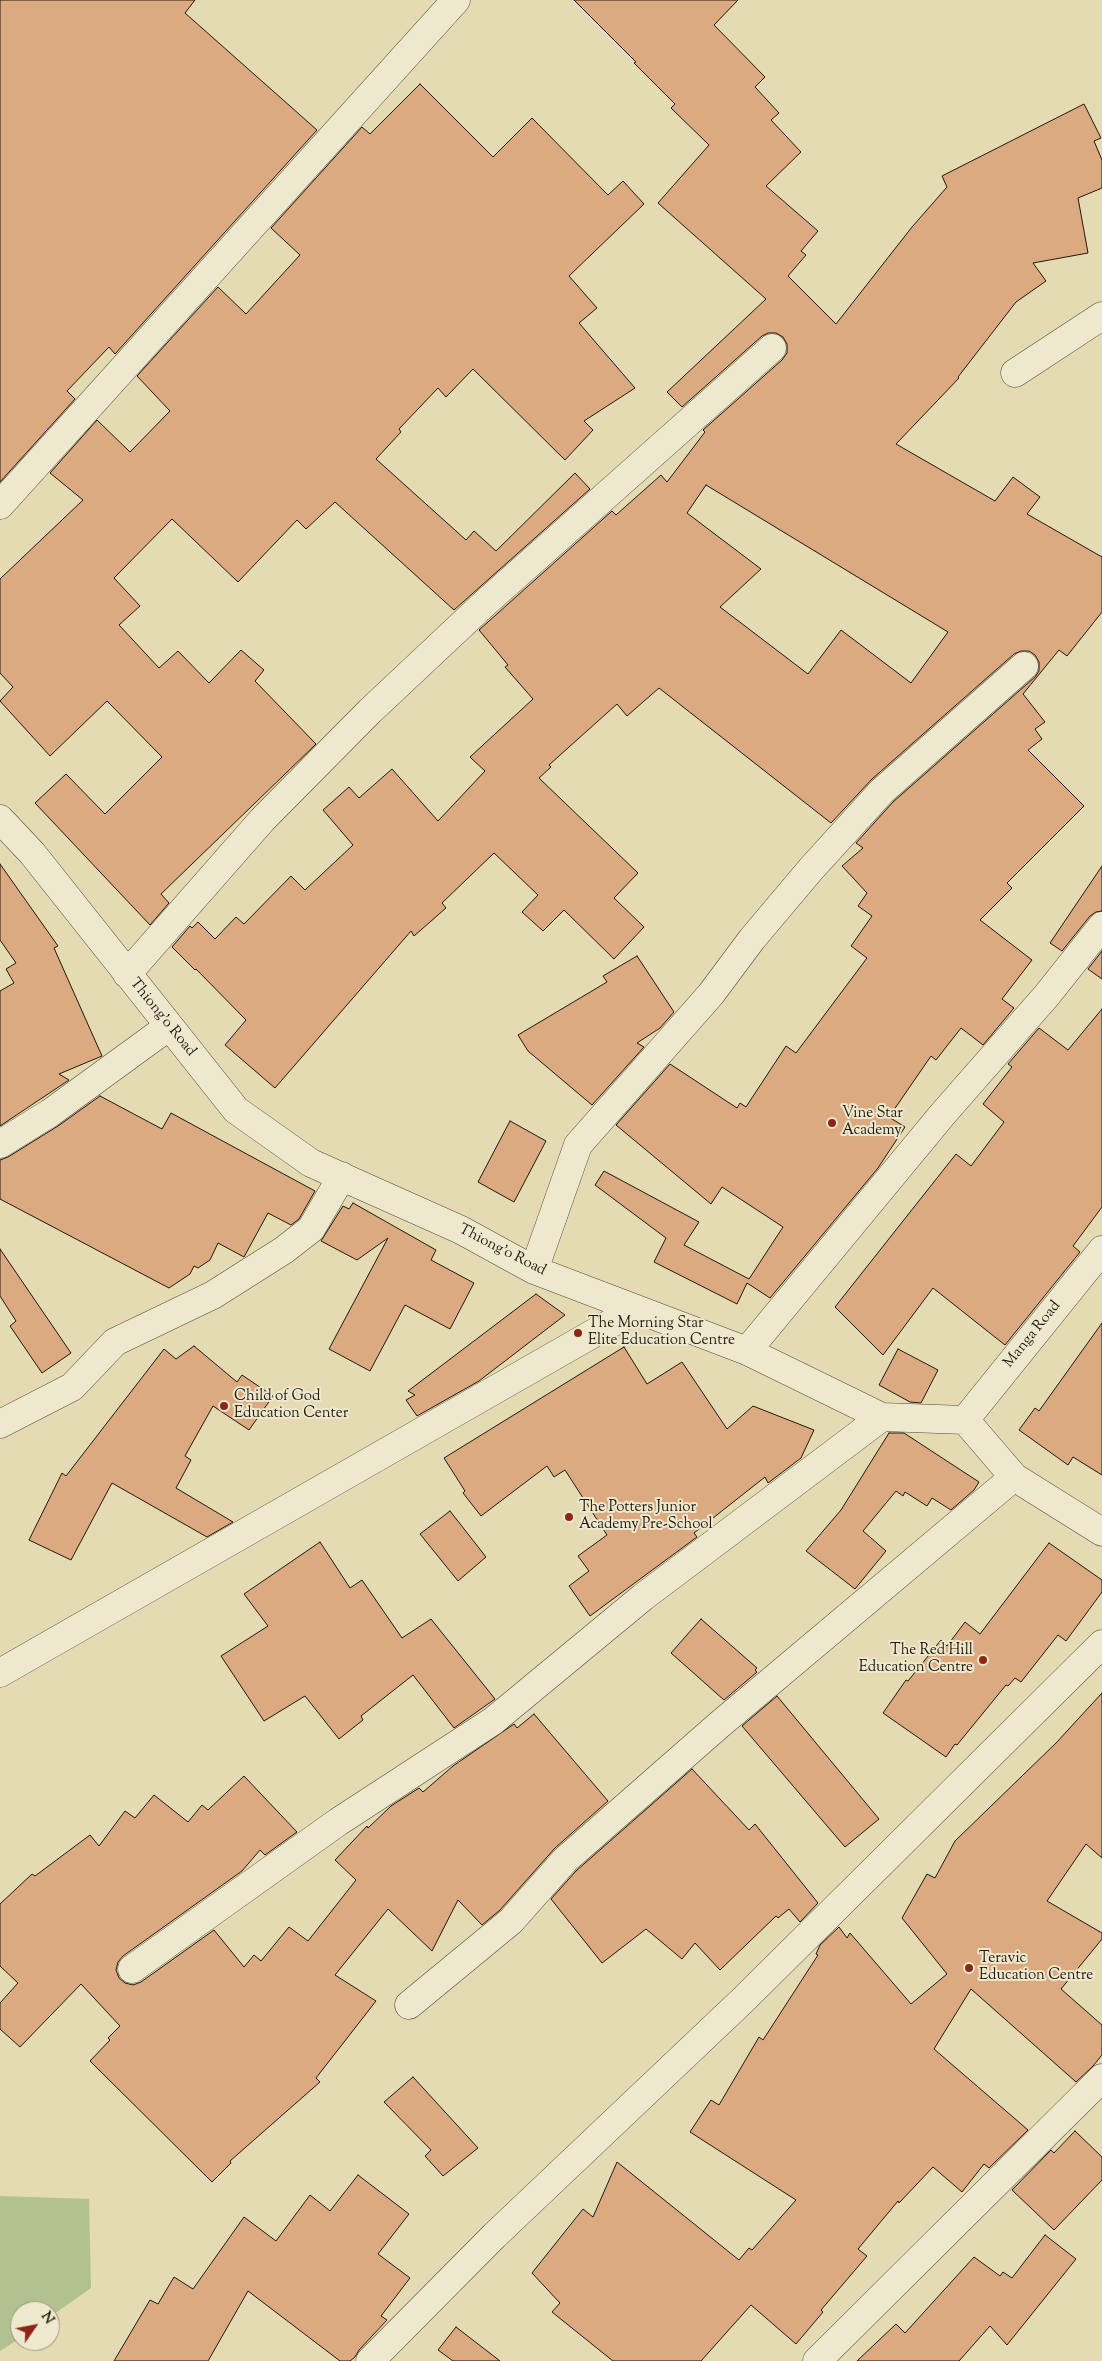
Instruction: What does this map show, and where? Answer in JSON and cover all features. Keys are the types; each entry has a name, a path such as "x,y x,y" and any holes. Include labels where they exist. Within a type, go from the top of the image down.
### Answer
{"street":[{"path":"0,505 456,0"},
{"path":"1015,373 1102,316"},
{"path":"127,974 263,819 370,710 485,604 772,348"},
{"path":"534,1270 578,1145 711,994 752,938 811,869 882,791 1024,666"},
{"name":"Thiong'o Road","path":"0,819 32,853 168,1027 236,1110 311,1163 462,1230 534,1270 747,1351 882,1417 965,1420"},
{"path":"747,1351 942,1115 1047,995 1102,926"},
{"path":"0,1144 50,1113 168,1027"},
{"path":"0,1424 72,1387 115,1342 213,1295 284,1250 311,1229 342,1176"},
{"name":"Manga Road","path":"965,1420 1102,1250"},
{"path":"0,1673 636,1308"},
{"path":"132,1969 338,1822 493,1721 643,1597 882,1417"},
{"path":"965,1420 1014,1477 1102,1532"},
{"path":"409,2005 511,1921 565,1860 719,1724 1014,1477"},
{"path":"370,2361 494,2236 743,2000 1102,1644"},
{"path":"817,2361 1102,2078"}],"green space":[{"path":"0,2196 89,2199 91,2288 60,2310 60,2301 10,2301 10,2344 0,2351"}],"building":[{"path":"0,0 195,0 185,13 317,130 115,354 109,347 67,391 75,399 0,482"},
{"path":"574,0 738,0 714,25 765,77 755,87 779,113 771,120 801,152 766,186 818,231 801,251 806,255 788,276 836,324 912,227 947,187 942,176 1084,104 1101,138 1094,141 1102,160 1102,188 1078,198 1088,253 1033,263 1046,281 1016,302 959,378 896,444 995,501 1013,477 1040,497 1027,514 1102,557 1102,612 1067,656 1059,650 1023,694 1045,722 1035,729 1042,739 1028,750 1084,806 1007,883 1012,888 980,920 1032,960 1002,999 1014,1008 983,1045 961,1028 936,1060 931,1056 889,1117 905,1127 878,1168 770,1298 747,1283 737,1304 654,1262 666,1238 595,1185 604,1171 699,1222 684,1245 749,1279 783,1227 722,1187 711,1204 616,1125 670,1064 737,1108 740,1103 746,1107 786,1046 796,1053 867,958 851,946 872,916 858,906 867,893 842,866 863,848 856,843 893,802 1035,677 1039,671 1039,662 1035,655 1029,651 1021,651 1014,654 872,779 831,823 659,688 627,716 617,704 549,765 551,767 539,778 638,873 614,898 644,927 614,959 564,910 543,931 522,912 538,895 494,853 442,903 446,908 414,936 411,931 275,1088 225,1045 246,1020 172,947 190,926 192,928 198,922 215,939 236,917 244,924 291,876 305,890 353,845 323,810 349,787 359,798 392,769 438,821 485,771 470,757 533,699 505,667 508,665 479,630 612,511 616,515 661,475 667,482 705,432 703,430 782,360 787,353 787,344 783,337 776,333 768,333 762,336 682,407 667,392 766,299 658,203 709,145 671,108 675,104 634,63 636,62","holes":["706,485 948,632 911,683 841,630 808,674 720,607 761,569 687,513"]},
{"path":"420,84 493,157 532,118 608,195 623,181 644,204 569,276 597,308 579,323 635,388 584,421 593,430 565,460 473,369 446,397 438,388 399,429 401,432 376,459 466,540 474,531 496,551 575,473 590,489 454,610 335,502 306,529 297,520 238,582 172,519 114,578 140,606 119,625 159,668 178,651 209,683 241,650 264,670 255,681 316,744 161,894 169,903 150,925 35,803 66,774 105,814 162,757 107,701 50,756 0,701 13,687 0,673 0,579 83,500 50,473 97,420 130,452 170,411 137,376 218,287 246,314 300,255 271,228 362,127 370,134"},
{"path":"0,864 58,946 54,948 102,1056 59,1074 69,1080 0,1126 0,991 14,983 6,969 16,963 0,940"},
{"path":"1102,866 1102,911 1090,916 1062,951 1050,943"},
{"path":"1102,951 1102,979 1088,969"},
{"path":"637,956 674,1012 660,1028 637,1043 644,1047 592,1105 528,1051 518,1035 607,982 603,976"},
{"path":"1102,1009 1102,1207 1073,1246 1080,1252 1005,1345 933,1288 883,1355 835,1307 956,1154 971,1166 1004,1122 983,1104 1012,1067 1008,1064 1039,1028 1068,1050"},
{"path":"100,1096 162,1129 171,1113 315,1191 299,1219 291,1225 268,1213 244,1257 218,1243 210,1260 198,1268 194,1266 190,1274 169,1288 0,1199 0,1160 58,1126"},
{"path":"510,1121 546,1141 514,1202 478,1182"},
{"path":"353,1203 436,1250 431,1260 474,1283 450,1329 405,1305 370,1371 329,1349 388,1238 357,1260 321,1241 343,1206 349,1209"},
{"path":"0,1249 71,1353 42,1373 10,1326 16,1321 0,1296"},
{"path":"536,1294 565,1315 479,1381 417,1416 406,1400 415,1395 408,1391"},
{"path":"1102,1323 1102,1475 1073,1457 1068,1465 1019,1430 1035,1408 1039,1411"},
{"path":"194,1346 237,1382 242,1375 273,1396 249,1430 213,1406 185,1456 191,1460 176,1488 233,1522 207,1537 112,1483 71,1560 29,1540 62,1473 66,1476 164,1349 176,1359"},
{"path":"624,1347 647,1384 682,1362 727,1429 753,1406 814,1430 801,1458 768,1483 765,1477 694,1533 697,1537 590,1616 569,1586 589,1571 578,1556 607,1535 565,1470 554,1477 547,1466 481,1516 463,1493 465,1491 444,1458"},
{"path":"898,1349 938,1370 921,1403 910,1402 879,1385"},
{"path":"889,1433 904,1433 979,1482 974,1490 951,1510 932,1498 927,1506 905,1492 903,1496 896,1491 863,1531 886,1551 855,1589 806,1551 841,1510"},
{"path":"450,1511 486,1557 458,1581 420,1534"},
{"path":"320,1542 350,1588 362,1580 402,1638 431,1619 495,1699 454,1728 413,1675 361,1716 363,1720 339,1739 305,1696 264,1721 221,1656 268,1626 244,1594"},
{"path":"1049,1543 1102,1580 1102,1592 1066,1641 1058,1635 1021,1682 1015,1678 1008,1686 1006,1685 946,1757 883,1713 906,1680 908,1681 941,1640 947,1646 965,1622 980,1634"},
{"path":"701,1619 757,1668 755,1670 757,1672 724,1700 671,1653"},
{"path":"1102,1693 1102,1858 1086,1844 1047,1901 1102,1933 1102,1939 1061,1989 1102,2025 1102,2055 1093,2066 1076,2082 971,1989 934,2049 1028,2130 989,2168 984,2164 962,2192 933,2167 899,2203 898,2201 858,2249 867,2256 821,2310 823,2312 796,2344 751,2305 701,2361 613,2361 552,2312 560,2303 532,2273 583,2209 593,2217 617,2162 739,2260 749,2248 752,2250 796,2200 690,2132 711,2100 719,2105 759,2037 763,2040 818,1955 816,1954 820,1945 839,1927 847,1938 850,1933 911,2004 947,1974 902,1918 927,1874 935,1878 955,1841 1056,1743"},
{"path":"777,1696 879,1819 845,1847 742,1726"},
{"path":"534,1714 608,1801 555,1848 500,1910 482,1925 458,1900 432,1951 388,1909 335,1975 376,2001 316,2078 320,2082 230,2161 231,2163 212,2182 90,2061 110,2040 108,2038 120,2026 81,1984 20,2047 0,2029 0,2003 18,1983 0,1966 0,1904 32,1874 35,1876 90,1835 99,1846 125,1811 135,1818 154,1795 188,1822 202,1805 208,1810 244,1776 297,1832 265,1855 260,1850 242,1871 123,1956 118,1962 116,1970 119,1978 125,1983 133,1985 141,1982 214,1930 244,1967 254,1955 261,1961 289,1927 308,1941 356,1880 335,1860 367,1826 368,1828 391,1806 419,1788 423,1792 453,1766 514,1724 517,1728"},
{"path":"692,1769 749,1830 755,1824 818,1903 800,1922 789,1909 778,1918 776,1916 720,1970 695,1943 682,1959 646,1929 602,1963 551,1899 576,1871"},
{"path":"413,2077 478,2148 443,2176 425,2156 431,2150 384,2102"},
{"path":"1075,2131 1102,2157 1102,2180 1054,2230 1012,2190 1051,2150 1054,2153"},
{"path":"358,2175 409,2214 378,2254 410,2278 381,2316 387,2320 350,2361 340,2361 248,2291 208,2361 114,2361 150,2300 158,2304 174,2277 193,2289 244,2217 276,2241 310,2195 330,2211"},
{"path":"1045,2235 1076,2259 1007,2345 990,2326 959,2361 857,2361 896,2324 905,2333 974,2257 1000,2276 1003,2272 1012,2278"},
{"path":"456,2327 500,2361 453,2361 438,2350"}],"place":[{"name":"Vine Star Academy","path":"832,1123"},
{"name":"The Morning Star Elite Education Centre","path":"578,1333"},
{"name":"Child of God Education Center","path":"224,1406"},
{"name":"The Potters Junior Academy Pre-School","path":"569,1517"},
{"name":"The Red Hill Education Centre","path":"983,1660"},
{"name":"Teravic Education Centre","path":"969,1968"}]}
